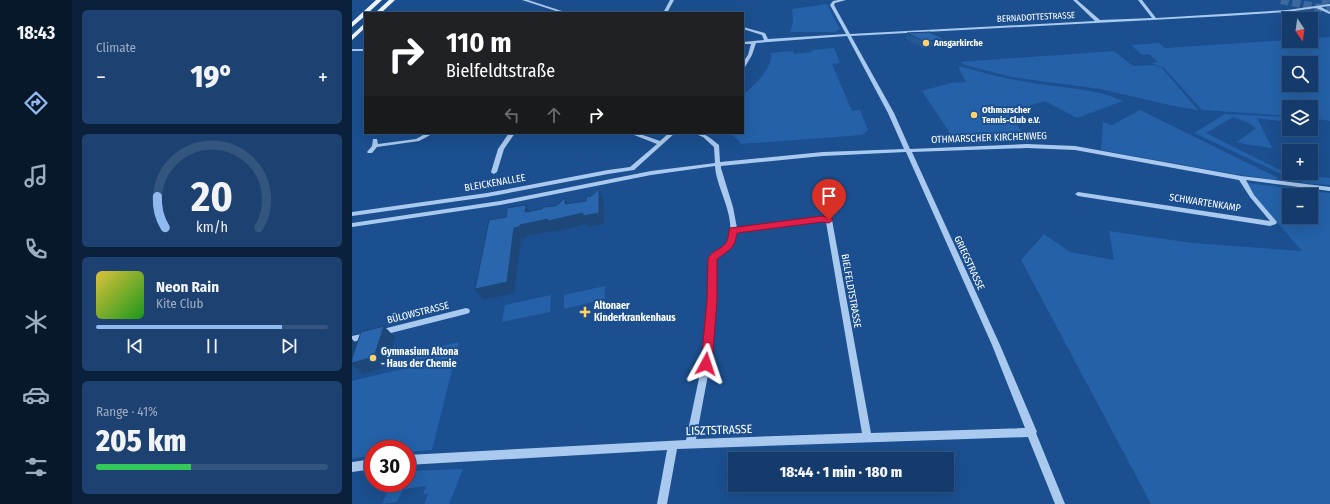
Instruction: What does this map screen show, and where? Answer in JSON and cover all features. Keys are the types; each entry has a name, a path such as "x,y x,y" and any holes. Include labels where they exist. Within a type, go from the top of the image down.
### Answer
{"main road":[{"path":"366,12 379,0"},
{"path":"379,12 392,0"},
{"path":"352,25 364,14"},
{"path":"352,38 364,26"}],"street":[{"path":"524,0 563,12"},
{"path":"666,12 672,0"},
{"name":"GRIEGSTRASSE","path":"844,0 834,2 832,5 848,35 860,53 891,113 996,345 1060,504"},
{"path":"1075,0 1099,22"},
{"path":"1140,0 1155,19"},
{"name":"BERNADOTTESTRASSE","path":"744,43 848,35 1260,13 1330,5"},
{"path":"1317,7 1330,13"},
{"path":"744,28 764,34 766,41"},
{"path":"744,64 750,55 754,42"},
{"path":"352,50 364,50"},
{"path":"370,152 375,143 417,140 430,134"},
{"path":"494,172 500,149 511,134"},
{"path":"635,134 660,142"},
{"path":"635,176 635,172 632,169 660,142 671,134"},
{"path":"690,444 706,364 712,300 712,259 713,256 728,247 731,242 733,231 729,203 718,171 717,146 705,136 699,134"},
{"name":"OTHMARSCHER KIRCHENWEG","path":"718,164 823,154 1052,146 1080,149 1241,178 1330,189"},
{"name":"BLEICKENALLEE","path":"352,225 500,203 635,176 718,164"},
{"name":"BLEICKENALLEE","path":"352,214 487,195 627,168 632,169"},
{"name":"SCHWARTENKAMP","path":"1078,194 1270,224 1274,222 1252,196 1241,178"},
{"name":"BIELFELDTSTRASSE","path":"733,231 822,219 829,220 867,437"},
{"name":"BÜLOWSTRASSE","path":"352,340 466,311"},
{"name":"LISZTSTRASSE","path":"416,459 690,444 1032,432"},
{"path":"662,504 673,445"},
{"path":"352,467 364,465"}],"shaded area":[{"path":"827,4 840,29 835,32 790,32 793,22 792,9"},
{"path":"1330,37 1330,121 1318,119 1318,100 1282,100 1282,116 1202,110 1164,68 1152,63 1158,62 1149,54 1142,55 1131,45 1159,43 1165,48 1282,40 1282,48 1318,48 1318,38"},
{"path":"834,48 840,63 832,64 852,111 860,110 868,130 862,135 740,144 739,141 731,134 744,134 744,94 766,71 771,59 771,53 793,51 794,54 812,52 811,50"},
{"path":"1114,51 1133,66 1154,65 1162,68 1198,110 1178,107 1100,89 1011,77 965,65 960,62"},
{"name":"Othmarscher Tennis-Club e.V.","path":"960,66 1019,81 1092,91 1123,101 1077,118 1045,101 1007,112 1023,133 1026,141 957,144 922,91 950,83 966,82 959,69"},
{"path":"1140,110 1278,178 1276,180 1234,174 1101,150 1103,122 1112,125"},
{"path":"1225,114 1282,117 1282,121 1257,118 1272,148 1237,142 1256,128 1247,122 1233,117 1206,133 1282,171 1282,174 1194,133"},
{"path":"1318,177 1330,178 1330,185 1304,183 1300,180 1318,180"},
{"path":"1247,183 1288,188 1282,188 1282,224 1318,224 1318,192 1330,193 1330,504 1151,504 1021,260 1044,234 1070,252 1114,260 1109,231 1193,243 1302,251 1254,196"},
{"path":"605,286 605,299 564,309 564,295"},
{"path":"551,295 550,312 502,322 505,305"},
{"path":"459,342 432,450 416,451 416,440 364,440 364,457 352,459 352,381 410,367 413,353"},
{"path":"463,469 449,504 424,504 428,494 423,494 426,486 416,487 416,471"},
{"path":"387,492 402,492 397,502 382,504"}],"building":[{"path":"930,32 946,40 923,41 907,33"},
{"path":"599,189 599,213 583,216 583,213 548,221 548,219 520,225 519,227 514,228 507,282 475,289 489,220 506,217 507,208 526,205 525,212 542,209 543,207 556,206 565,198 565,204 586,201 586,197 591,196"},
{"path":"384,326 374,357 352,363 352,358 361,332"}],"tunnel":[{"path":"1281,0 1330,10"},
{"path":"1322,0 1330,2"}],"place":[{"name":"Ansgarkirche","path":"926,43"},
{"name":"Othmarscher Tennis-Club e.V.","path":"974,115"},
{"name":"Altonaer Kinderkrankenhaus","path":"585,312"},
{"name":"Gymnasium Altona - Haus der Chemie","path":"373,358"}],"route":[{"path":"706,364 712,300 712,259 713,256 728,247 731,242 733,231 822,219 829,220"}]}
